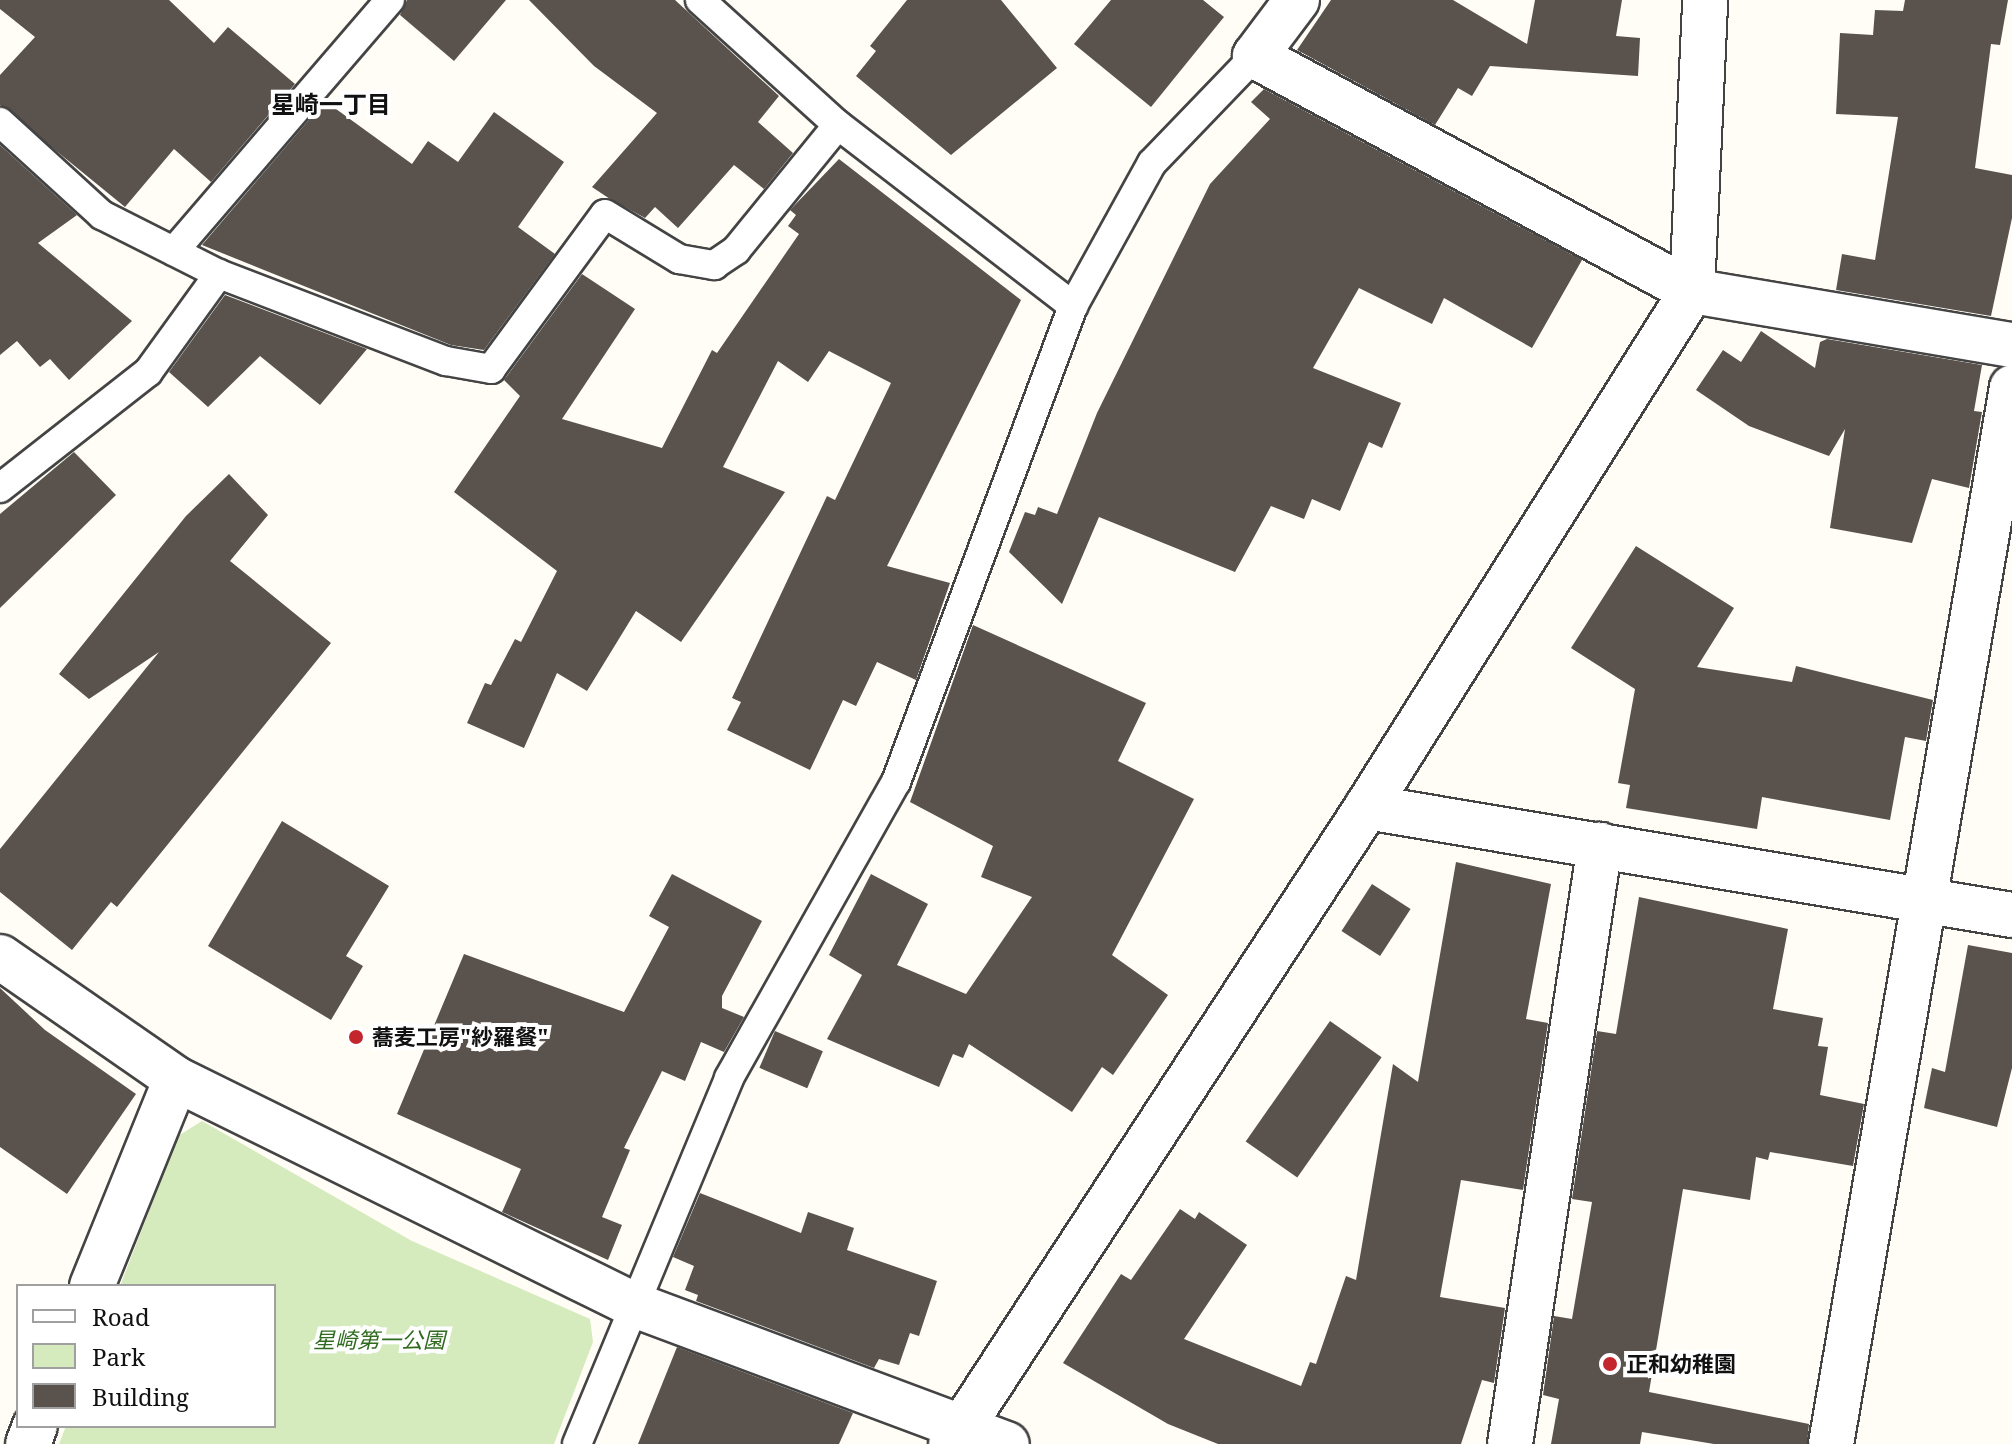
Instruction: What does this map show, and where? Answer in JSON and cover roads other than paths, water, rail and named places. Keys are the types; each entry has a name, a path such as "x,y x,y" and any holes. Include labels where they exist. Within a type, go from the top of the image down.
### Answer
{"street":[{"path":"1297,0 1255,56 1692,291 2012,345"},
{"path":"954,1436 1367,807 1692,291 1705,0"},
{"path":"1831,1444 2012,387"},
{"path":"1367,807 2012,915"},
{"path":"1510,1444 1600,845"},
{"path":"0,957 176,1079 632,1304 954,1436 1007,1444"},
{"path":"93,1284 176,1079"}],"lane":[{"path":"174,251 390,0"},
{"path":"700,0 838,125 1073,306"},
{"path":"577,1444 632,1304 729,1078 896,782 1073,306 1152,163 1255,56"},
{"path":"0,122 102,215 219,274 446,361 491,369 605,214 679,259 714,265 736,250 838,125"},
{"path":"0,488 148,372 219,274"}],"place":[{"name":"蕎麦工房\"紗羅餐\"","path":"356,1037"},
{"name":"正和幼稚園","path":"1610,1364"}],"district":[{"name":"星崎一丁目","path":"331,104"}],"park label":[{"name":"星崎第一公園","path":"379,1340"}]}
